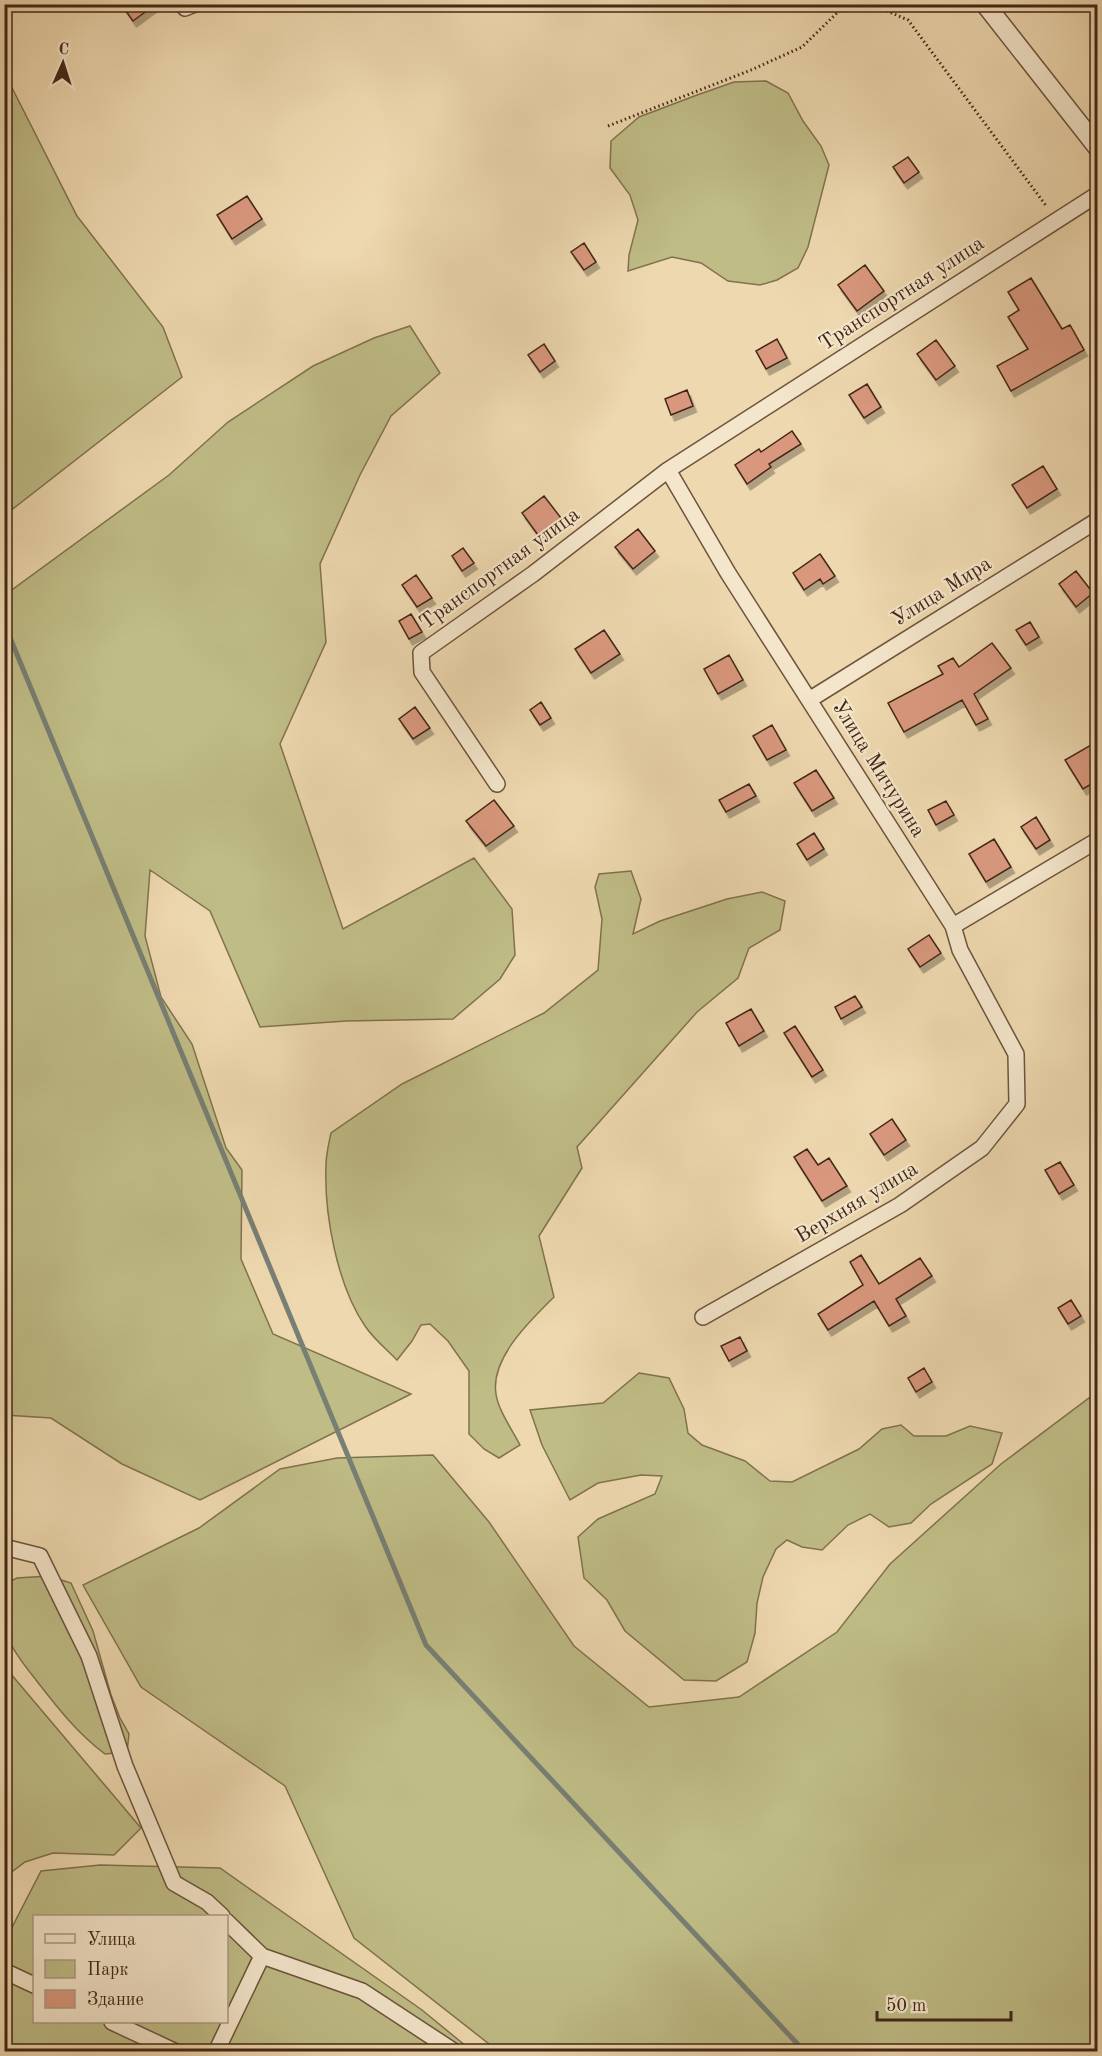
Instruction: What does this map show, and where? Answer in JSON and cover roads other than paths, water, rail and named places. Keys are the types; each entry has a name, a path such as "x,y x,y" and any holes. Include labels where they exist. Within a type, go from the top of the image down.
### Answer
{"street":[{"path":"985,4 1098,148"},
{"name":"Транспортная улица","path":"497,784 422,672 421,653 533,574 668,470 1098,194"},
{"name":"Улица Мичурина","path":"668,470 728,573 953,926 960,950 1016,1054 1017,1104"},
{"name":"Улица Мира","path":"810,700 1098,520"},
{"path":"953,926 1098,840"},
{"name":"Верхняя улица","path":"703,1317 900,1205 982,1148 1017,1104"},
{"path":"4,1547 40,1556 89,1656 125,1766 174,1883 207,1902 220,1915"},
{"path":"228,1923 262,1956 362,1991 455,2052"},
{"path":"216,2052 262,1956"},
{"path":"4,1971 33,1985"},
{"path":"114,2023 176,2052"}],"waterway":[{"path":"4,623 426,1645 805,2052"}]}
